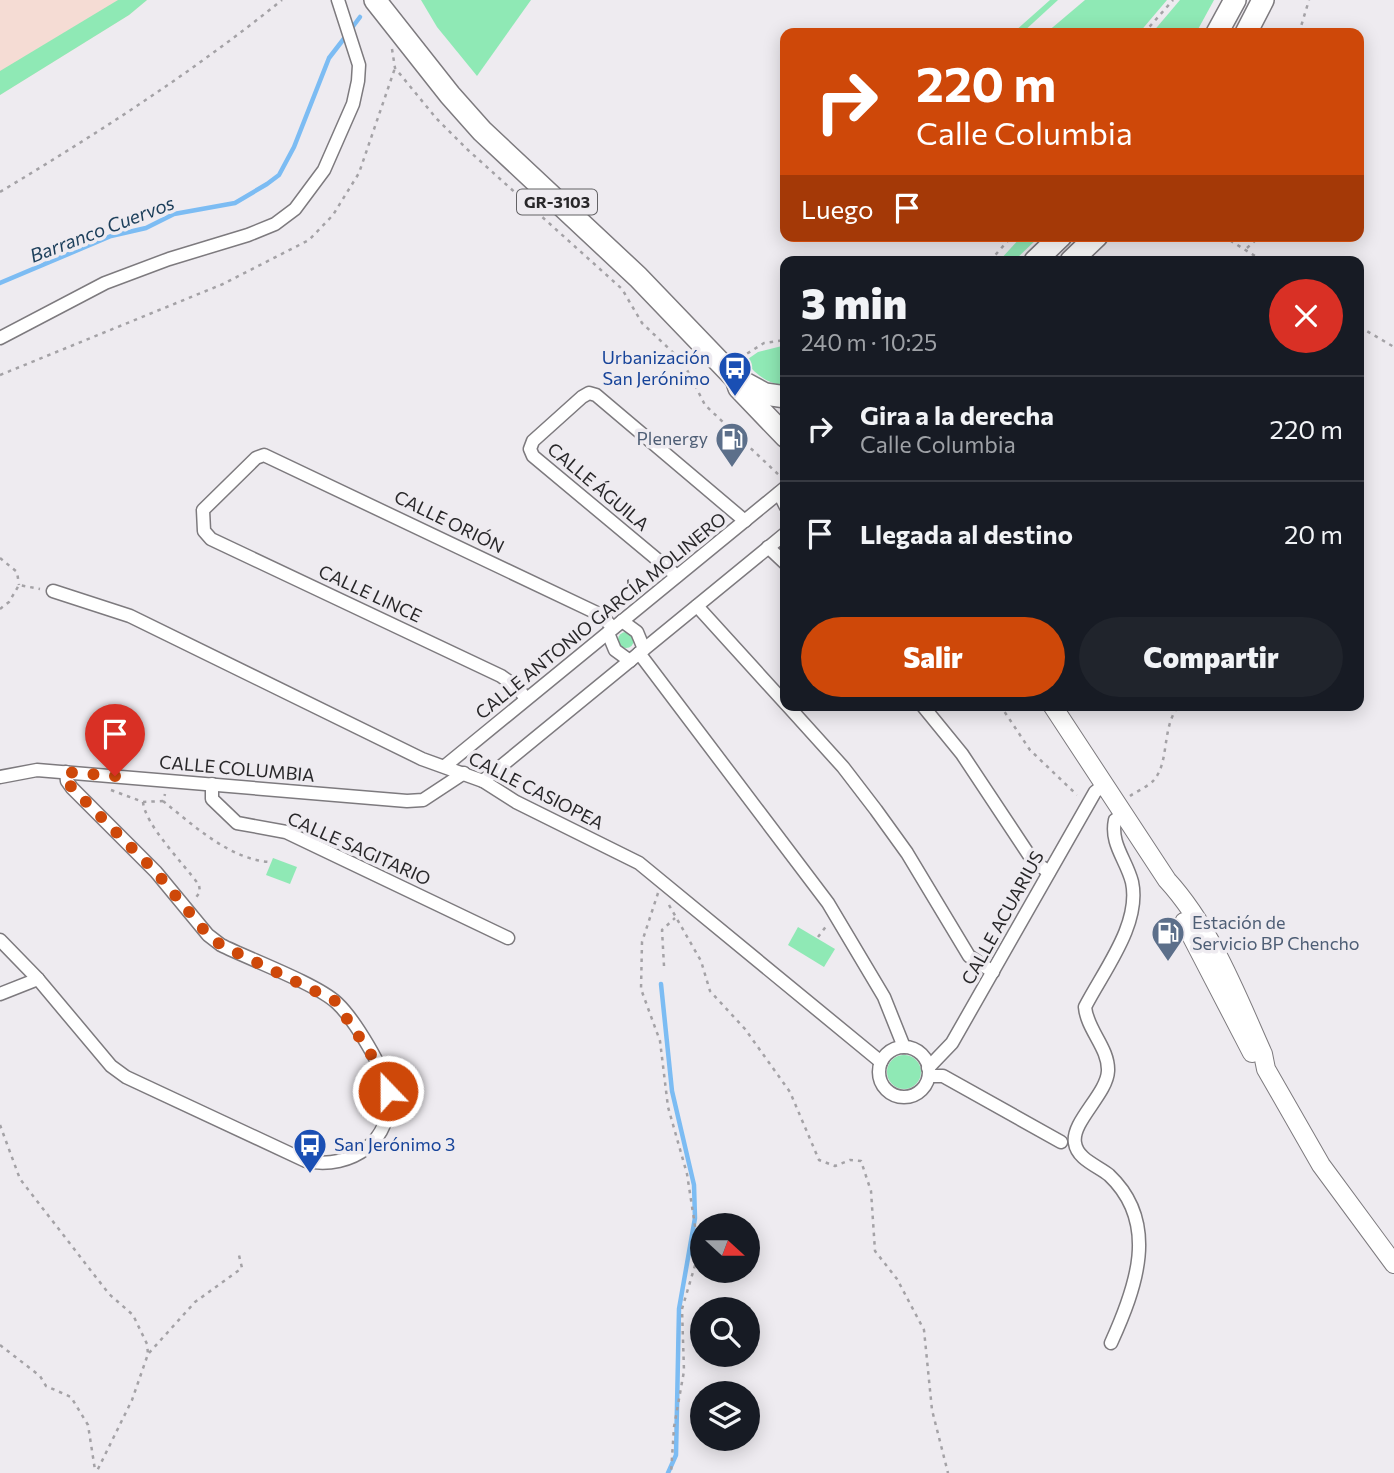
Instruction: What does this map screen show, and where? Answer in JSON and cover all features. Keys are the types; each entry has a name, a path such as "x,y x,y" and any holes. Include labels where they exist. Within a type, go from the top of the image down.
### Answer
{"main road":[{"path":"1220,28 1235,0"},
{"path":"1248,28 1262,0"},
{"name":"GR-3103","path":"382,8 450,95 482,131 638,277 732,374 765,394 780,396"},
{"path":"1040,256 1055,242"},
{"path":"1076,256 1091,242"},
{"name":"GR-3103","path":"732,374 739,388 780,431"}],"street":[{"path":"0,338 105,283 169,259 248,236 275,224 295,209 324,170 353,104 359,65 338,0"},
{"name":"CALLE ÁGUILA","path":"677,576 533,456 530,449 533,441 589,393 596,395 745,520"},
{"name":"CALLE LINCE","path":"264,454 256,458 203,510 201,521 204,531 211,539 511,681 526,699"},
{"name":"CALLE ORIÓN","path":"264,454 601,615 614,627"},
{"name":"CALLE ANTONIO GARCÍA MOLINERO","path":"445,766 780,491"},
{"path":"483,781 780,538"},
{"path":"768,547 780,558"},
{"name":"CALLE CASIOPEA","path":"53,591 130,616 422,759 483,781 516,802 639,863 881,1062"},
{"path":"697,606 780,696"},
{"path":"638,654 615,650 614,627 637,632 638,654 828,903 884,997 904,1047"},
{"path":"793,711 843,767 907,853 969,956 993,972"},
{"path":"927,711 962,754 1033,861 1049,872"},
{"path":"1056,711 1167,880 1174,902 1256,1060 1266,1069 1321,1165 1394,1264"},
{"name":"CALLE COLUMBIA","path":"0,777 37,770 423,800 464,773"},
{"path":"0,940 38,979 111,1066 126,1077 306,1161 323,1164 348,1161 371,1144 384,1121 388,1106 384,1077 344,1010 326,995 221,945 208,935 156,872 72,788 67,781 66,772"},
{"name":"CALLE SAGITARIO","path":"212,784 212,799 237,822 286,832 509,938"},
{"name":"CALLE ACUARIUS","path":"929,1072 952,1043 1095,792 1105,784"},
{"path":"1111,1343 1130,1300 1140,1250 1139,1221 1130,1199 1109,1175 1080,1154 1074,1142 1076,1132 1105,1082 1108,1070 1106,1058 1086,1020 1085,1007 1132,918 1134,896 1131,879 1112,835 1121,809"},
{"path":"0,994 38,979"},
{"path":"904,1047 920,1053 929,1072 926,1084 913,1096 889,1093 880,1079 881,1062 890,1051 904,1047"},
{"path":"929,1072 943,1076 1061,1142"}],"path":[{"path":"0,192 106,128 243,31 282,0"},
{"path":"1148,28 1173,0"},
{"path":"1301,28 1310,0"},
{"path":"392,46 395,68 436,118 622,289 642,323 683,362 705,405 780,477"},
{"path":"994,256 1007,242"},
{"path":"1235,242 1257,256"},
{"path":"1247,248 1254,242"},
{"path":"1364,329 1394,347"},
{"path":"732,374 748,350 764,343 780,341"},
{"path":"0,558 17,572 19,585 9,602 0,608"},
{"path":"19,585 53,591"},
{"path":"1004,711 1030,750 1077,795"},
{"path":"1121,809 1154,780 1161,764 1166,729 1176,711"},
{"path":"107,788 143,802 163,802 218,842 254,861 270,862"},
{"path":"163,802 167,789"},
{"path":"143,802 144,814 151,826 199,885 200,892 193,901"},
{"path":"661,888 653,901 642,942 641,989 660,1041 668,1107 687,1174 699,1252 682,1309 684,1371 674,1427 671,1473"},
{"path":"671,899 668,907 701,961 710,991 745,1029 790,1093 819,1160 835,1166 850,1160 861,1160 871,1191 875,1251 897,1279 924,1330 932,1410 948,1473"},
{"path":"664,966 662,930 674,918"},
{"path":"818,937 829,922"},
{"path":"0,1125 20,1179 109,1294 133,1315 144,1331 148,1354"},
{"path":"96,1472 125,1417 148,1354 195,1302 242,1268 238,1251"},
{"path":"0,1345 40,1376 46,1387 71,1397 88,1425 96,1472"}],"shaded area":[{"path":"0,0 147,0 129,15 0,95"}],"green space":[{"path":"118,0 147,0 129,15 0,95 0,71"},
{"path":"421,0 531,0 477,76 437,27"},
{"path":"1050,0 1058,0 1027,28 1019,28"},
{"path":"1085,0 1167,0 1143,28 1052,28"},
{"path":"1180,0 1214,0 1199,28 1156,28"},
{"path":"1016,242 1034,242 1019,256 1004,256"},
{"path":"780,346 780,385 763,378 745,361 758,352"},
{"path":"623,632 629,632 634,640 632,646 623,648 618,643 618,637"},
{"path":"273,858 297,867 290,884 266,875"},
{"path":"798,927 835,949 824,967 788,945"},
{"path":"904,1055 916,1060 921,1072 916,1084 904,1089 892,1084 887,1072 892,1060"}],"waterway":[{"name":"Barranco Cuervos","path":"351,29 360,17"},
{"name":"Barranco Cuervos","path":"0,283 111,236 146,228 174,214 235,203 267,184 279,175 294,147 329,58 346,36"},
{"path":"661,984 672,1091 694,1185 695,1218 679,1309 676,1455 668,1473"}],"place":[{"name":"Urbanización San Jerónimo","path":"735,398"},
{"name":"Plenergy","path":"732,469"},
{"name":"Estación de Servicio BP Chencho","path":"1168,963"},
{"name":"San Jerónimo 3","path":"310,1175"}],"route":[{"path":"115,776 66,772 67,781 72,788 156,872 208,935 221,945 335,1001 344,1010 378,1065 388,1091"}]}
